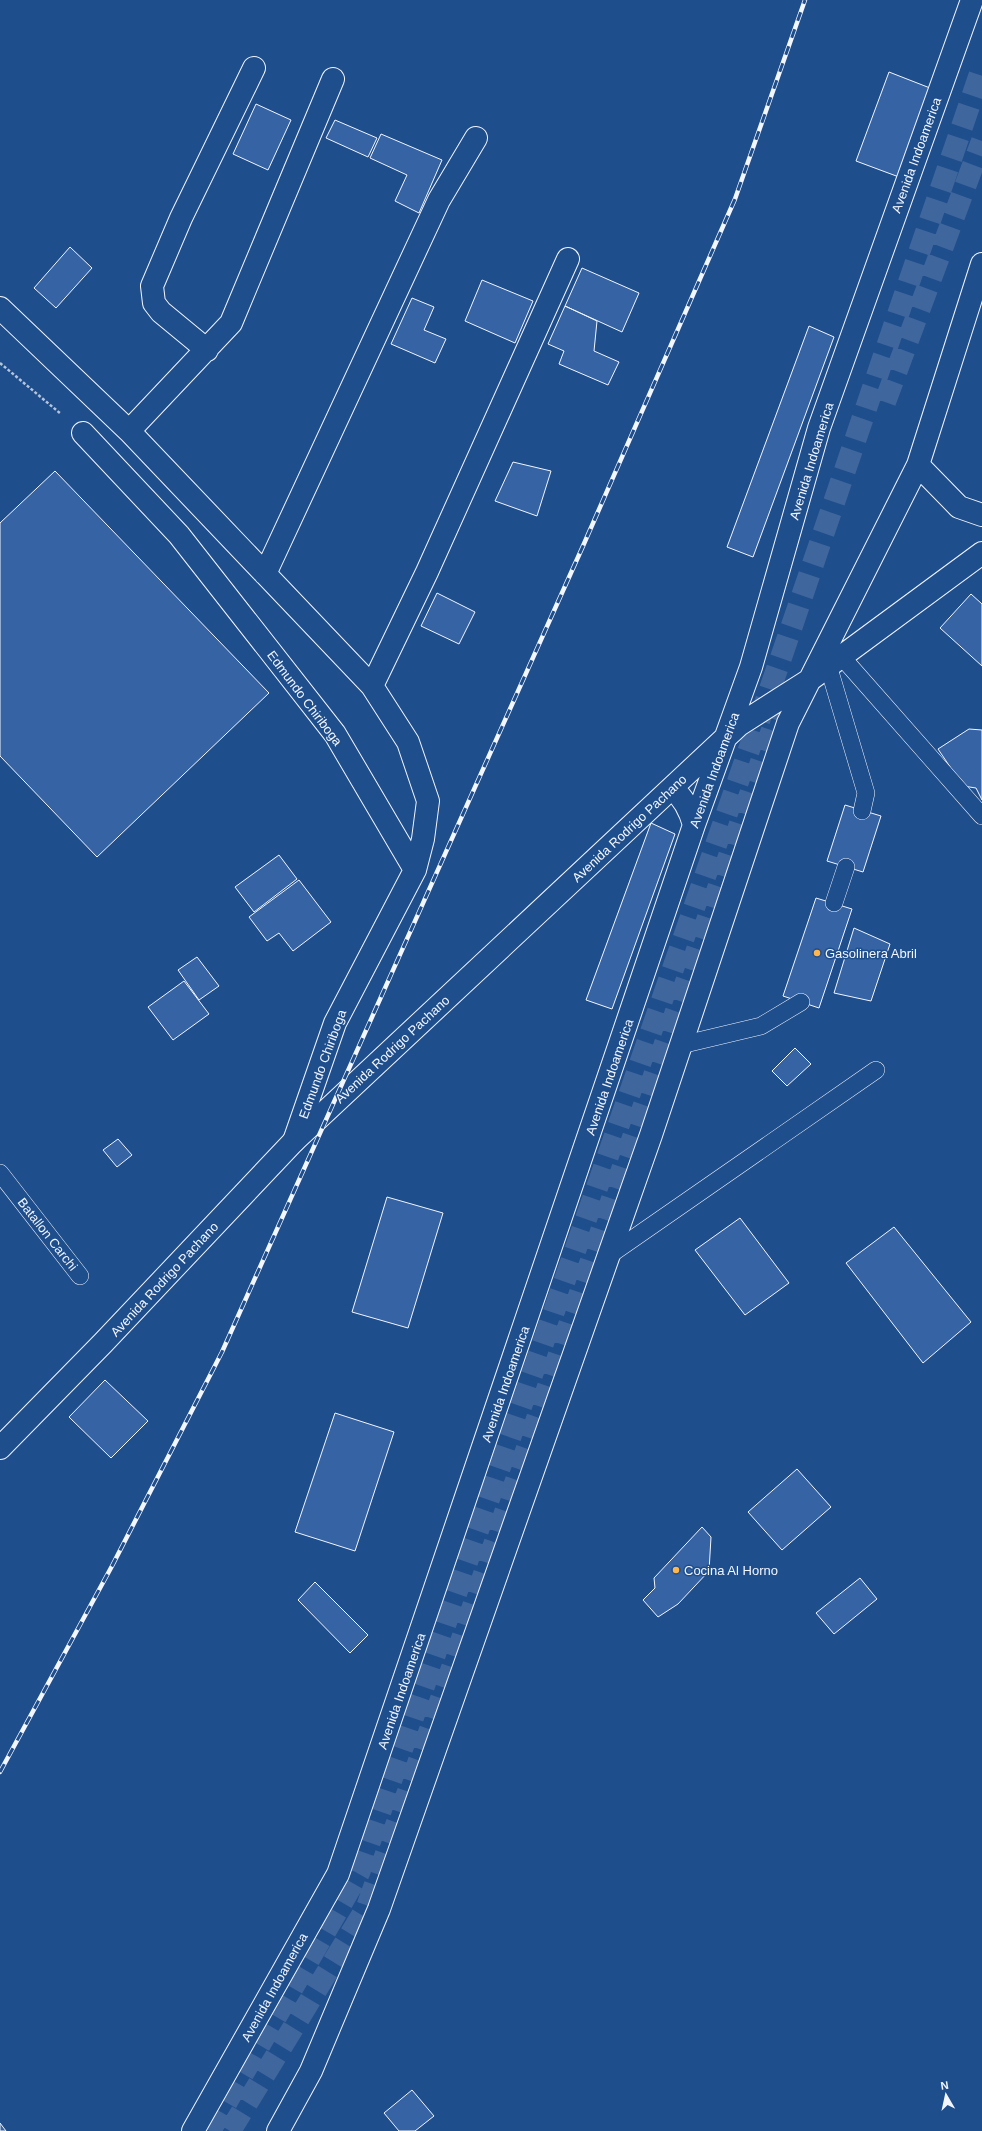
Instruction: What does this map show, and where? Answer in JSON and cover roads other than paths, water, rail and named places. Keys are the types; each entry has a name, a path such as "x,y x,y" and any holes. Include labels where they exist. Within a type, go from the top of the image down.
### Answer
{"main road":[{"name":"Avenida Indoamerica","path":"193,2131 338,1874 694,825 751,667 819,428 972,0"},
{"path":"207,350 161,312 154,302 152,286 181,218 254,68"},
{"path":"129,431 231,323 333,79"},
{"path":"265,574 439,200 476,138"},
{"path":"372,686 427,572 568,259"},
{"path":"278,2131 311,2071 379,1909 681,1045 788,723 918,465 982,264"},
{"path":"0,308 129,431 372,686 408,742 428,800 423,838 415,870"},
{"name":"Edmundo Chiriboga","path":"83,433 179,535 335,734 415,870 335,1023 294,1141"},
{"path":"918,465 959,507 982,515"},
{"name":"Avenida Rodrigo Pachano","path":"0,1448 104,1343 294,1141 739,725 811,679 982,552"},
{"path":"672,788 680,795 690,812 694,825"}],"lane":[{"path":"835,661 866,793 862,810"},
{"path":"835,661 982,816"},
{"path":"834,904 846,867"},
{"path":"681,1045 761,1026 801,1002"},
{"path":"608,1256 876,1070"},
{"name":"Batallon Carchi","path":"0,1173 80,1276"}],"tunnel":[{"path":"210,2131 359,1873 784,649 982,68"},
{"path":"885,402 982,141"},
{"path":"230,2131 367,1907 452,1668 787,686"}],"railway":[{"path":"0,1772 112,1566 222,1352 583,546 735,199 805,0"}],"place":[{"name":"Gasolinera Abril","path":"817,953"},
{"name":"Cocina Al Horno","path":"676,1570"}]}
